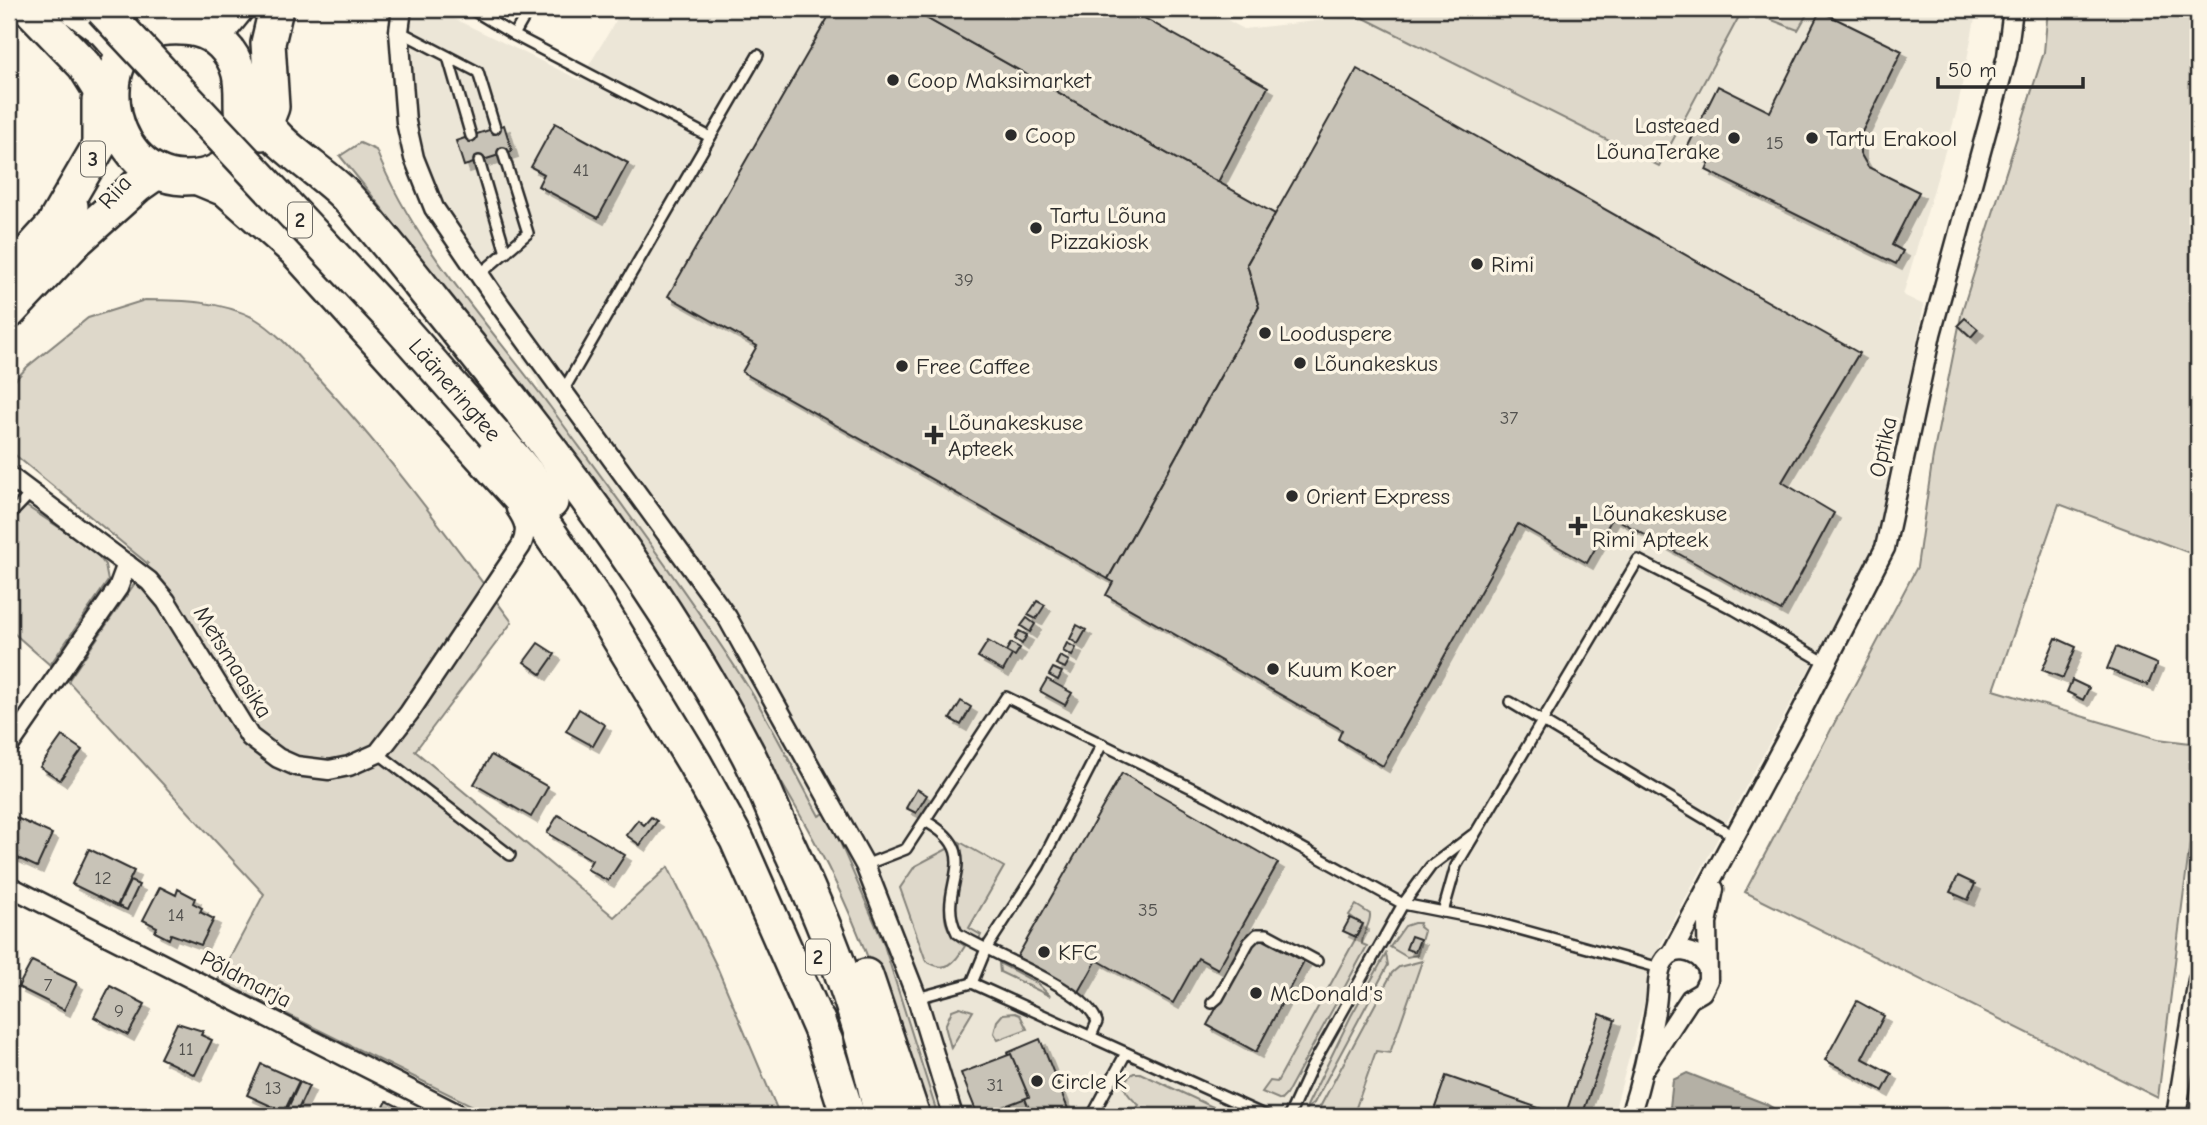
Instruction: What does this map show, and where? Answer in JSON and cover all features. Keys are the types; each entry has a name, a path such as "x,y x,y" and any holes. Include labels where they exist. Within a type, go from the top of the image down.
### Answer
{"highway":[{"path":"30,9 84,65 112,62 132,65 128,99 132,120 154,164"},
{"path":"49,9 112,62"},
{"path":"76,9 112,62"},
{"name":"Lääneringtee","path":"102,9 397,324 482,440 547,497 613,589 698,727 802,918 880,1109"},
{"path":"260,122 258,83 253,61 255,29 262,9"},
{"path":"198,178 230,164 260,122 268,43 276,9"},
{"path":"112,62 141,19 205,16 241,41 253,61"},
{"path":"205,16 240,76 244,94 240,116 260,122 344,193 509,394 649,588 812,857 849,936 884,1025 913,1116"},
{"name":"Riia","path":"9,312 67,229 79,199 105,169 114,148 116,126 112,62"},
{"name":"Riia","path":"67,229 99,146 112,62"},
{"path":"154,164 208,159 260,122"},
{"path":"116,126 127,148 154,164 227,190 295,250 482,440 597,603 695,764 737,840 826,1042"},
{"name":"Riia","path":"9,274 67,229 147,178 154,164"},
{"path":"750,758 840,966 866,1045 880,1109"},
{"name":"Lääneringtee","path":"746,817 826,1042 848,1116"}],"street":[{"path":"402,9 400,31 406,122 414,158 434,208 479,275 727,617 865,865 917,998 953,1116"},
{"name":"Optika","path":"1672,953 1826,663 1887,541 1931,334 2007,56 2013,9"},
{"name":"Metsmaasika","path":"9,475 149,580 166,601 239,723 265,750 296,766 322,769 349,766 378,753 409,713 522,546 526,534 524,522 482,440"},
{"path":"9,746 118,588 127,564"},
{"name":"Optika","path":"1707,967 1707,923 1718,865"},
{"name":"Põldmarja","path":"9,886 462,1116"},
{"path":"1630,1116 1646,1066 1660,968 1672,953 1693,952 1707,967 1708,980 1702,992 1690,999 1646,1066"},
{"path":"1660,968 1660,981 1666,992 1677,999 1690,999"},
{"path":"2176,1116 2198,980"}],"lane":[{"path":"471,9 514,35 710,137"},
{"path":"514,35 529,9"},
{"path":"400,31 478,72 495,128"},
{"path":"563,391 758,55"},
{"path":"448,57 471,136"},
{"path":"479,275 528,233 503,153"},
{"path":"479,161 506,253"},
{"path":"9,516 32,492"},
{"path":"1443,912 1456,866 1638,560 1735,610 1826,663"},
{"path":"865,865 906,849 1006,697 1210,797 1403,904 1660,968"},
{"path":"1510,702 1734,836"},
{"path":"972,983 986,949 1039,867 1102,744"},
{"path":"378,753 510,855"},
{"path":"925,821 945,831 957,851 952,925 957,933 1052,983 1094,1011 1097,1021 1091,1036"},
{"path":"1289,1116 1311,1068 1403,904 1431,866 1479,830"},
{"path":"1212,1003 1218,998 1249,942 1257,934 1267,934 1317,961"},
{"path":"917,998 972,983 1266,1116"},
{"path":"1092,1116 1126,1052"}],"shaded area":[{"path":"388,9 434,9 580,80 623,9 1207,9 1244,29 1360,16 1659,166 1743,9 1798,30 1810,9 1977,9 1957,110 1903,295 1924,305 1876,545 1660,946 1613,1116 938,1116 883,942 827,813 820,816 752,694 698,611 541,395 536,379 430,224 398,147"},
{"path":"1346,9 1743,9 1659,166"},
{"path":"1743,9 1810,9 1798,30"},
{"path":"2048,9 2198,9 2198,556 2059,504 1994,690 2158,739 2198,744 2198,778 2158,1098 1745,892 1917,567 1933,456 1962,311 2044,52"},
{"path":"360,143 376,150 392,186 432,253 551,408 678,583 750,690 819,816 827,812 883,942 938,1116 923,1116 856,928 828,867 770,763 705,663 457,310 340,156"},
{"path":"145,300 215,305 241,312 263,324 287,345 343,405 417,496 512,622 415,751 614,917 668,867 717,967 780,1116 493,1116 218,980 264,894 68,681 148,564 9,450 9,387 27,367 88,318"},
{"path":"9,495 94,550 105,565 108,581 50,665 9,629"},
{"path":"960,842 1004,867 969,928 981,935 979,939 963,931 957,919 962,852"},
{"path":"949,848 951,874 946,900 946,924 953,936 965,946 954,962 939,967 926,961 900,888 915,866"},
{"path":"1356,905 1370,914 1362,944 1367,946 1286,1095 1281,1100 1262,1092 1270,1081 1277,1082 1363,925 1349,915"},
{"path":"1420,923 1419,927 1424,931 1417,955 1407,957 1390,947 1405,926"},
{"path":"1386,954 1388,965 1314,1103 1305,1110 1351,1016"},
{"path":"1422,961 1390,1053 1376,1051 1353,1116 1321,1116 1320,1107 1392,973 1399,967"},
{"path":"999,963 1037,983 1050,996 1000,972"},
{"path":"960,1007 973,1011 951,1048 945,1026 952,1010"},
{"path":"1003,1014 1020,1015 1027,1029 998,1040 994,1033 997,1021"},
{"path":"1134,1073 1140,1073 1232,1116 1131,1116 1139,1105 1128,1094 1124,1085"},
{"path":"1687,1073 1766,1104 1786,1116 1683,1116 1670,1107 1673,1080"}],"building":[{"path":"833,9 910,9 1275,214 1247,264 1259,307 1108,579 742,372 757,346 668,296"},
{"path":"910,9 1128,9 1268,87 1218,182"},
{"path":"1820,11 1902,51 1860,136 1860,153 1868,167 1919,192 1892,245 1903,251 1896,264 1706,170 1710,161 1686,150 1718,86 1770,112"},
{"path":"1357,69 1859,353 1782,482 1834,513 1781,611 1613,517 1587,563 1518,524 1383,766 1338,739 1342,730 1106,595 1113,582 1108,579 1259,307 1247,264"},
{"path":"555,123 628,163 598,218 538,186 544,174 531,167"},
{"path":"504,125 512,151 464,166 456,141"},
{"path":"1965,318 1978,329 1971,337 1958,325"},
{"path":"1037,601 1045,605 1036,619 1028,615"},
{"path":"1027,618 1035,624 1030,632 1021,626"},
{"path":"1077,625 1086,630 1078,644 1070,639"},
{"path":"1019,631 1027,635 1022,644 1015,639"},
{"path":"2056,638 2076,647 2063,678 2042,670"},
{"path":"988,641 1012,655 1003,671 978,657"},
{"path":"538,643 555,654 541,674 524,662"},
{"path":"1011,643 1020,648 1015,656 1006,651"},
{"path":"1067,643 1076,648 1072,656 1063,651"},
{"path":"2116,647 2157,664 2148,685 2107,669"},
{"path":"1060,656 1069,661 1065,668 1056,664"},
{"path":"1053,668 1062,672 1058,680 1049,675"},
{"path":"1047,679 1072,693 1065,705 1040,691"},
{"path":"2072,680 2089,688 2083,700 2067,692"},
{"path":"961,701 971,707 961,725 950,719"},
{"path":"579,709 605,725 593,746 566,731"},
{"path":"62,736 82,750 60,780 40,767"},
{"path":"491,755 548,787 531,817 474,784"},
{"path":"1122,773 1278,863 1218,969 1198,958 1173,1003 1097,960 1079,992 1017,957"},
{"path":"917,789 927,795 916,813 906,808"},
{"path":"558,815 625,855 608,881 587,869 592,860 547,833"},
{"path":"12,816 52,834 37,867 9,854 9,822"},
{"path":"651,817 657,821 640,845 626,835 638,820 644,825"},
{"path":"89,849 134,871 117,906 72,884"},
{"path":"1958,876 1975,884 1968,900 1950,892"},
{"path":"130,881 139,885 127,910 118,906"},
{"path":"160,887 176,895 178,889 195,898 193,903 202,908 200,912 214,919 201,945 171,934 169,939 155,932 157,927 143,920"},
{"path":"1350,918 1363,924 1356,937 1343,931"},
{"name":"McDonald's","path":"1256,936 1304,961 1256,1052 1207,1025"},
{"path":"1411,936 1420,939 1415,952 1406,949"},
{"path":"32,961 77,983 64,1010 18,987"},
{"path":"110,986 145,1004 128,1035 94,1017"},
{"path":"1857,1001 1884,1016 1862,1058 1892,1074 1883,1091 1825,1060"},
{"path":"1600,1014 1615,1020 1582,1116 1565,1116"},
{"path":"177,1023 203,1031 201,1035 212,1040 195,1075 160,1058"},
{"name":"Circle K","path":"1040,1039 1068,1109 1049,1116 1032,1116 1007,1053"},
{"name":"Circle K","path":"1011,1054 1029,1097 978,1116 961,1073"},
{"path":"261,1064 299,1081 284,1112 247,1095"},
{"path":"1446,1076 1562,1116 1432,1116"},
{"path":"300,1082 309,1086 295,1116 282,1114 285,1114"},
{"path":"387,1101 401,1108 397,1116 379,1116"}],"place":[{"name":"Coop Maksimarket","path":"893,80"},
{"name":"Coop","path":"1011,135"},
{"name":"Lasteaed LõunaTerake","path":"1734,138"},
{"name":"Tartu Erakool","path":"1812,138"},
{"name":"Tartu Lõuna Pizzakiosk","path":"1036,228"},
{"name":"Rimi","path":"1477,264"},
{"name":"Looduspere","path":"1265,333"},
{"name":"Lõunakeskus","path":"1300,363"},
{"name":"Free Caffee","path":"902,366"},
{"name":"Lõunakeskuse Apteek","path":"934,435"},
{"name":"Orient Express","path":"1292,496"},
{"name":"Lõunakeskuse Rimi Apteek","path":"1578,526"},
{"name":"Kuum Koer","path":"1273,669"},
{"name":"KFC","path":"1044,952"},
{"name":"McDonald's","path":"1256,993"},
{"name":"Circle K","path":"1037,1081"}]}
